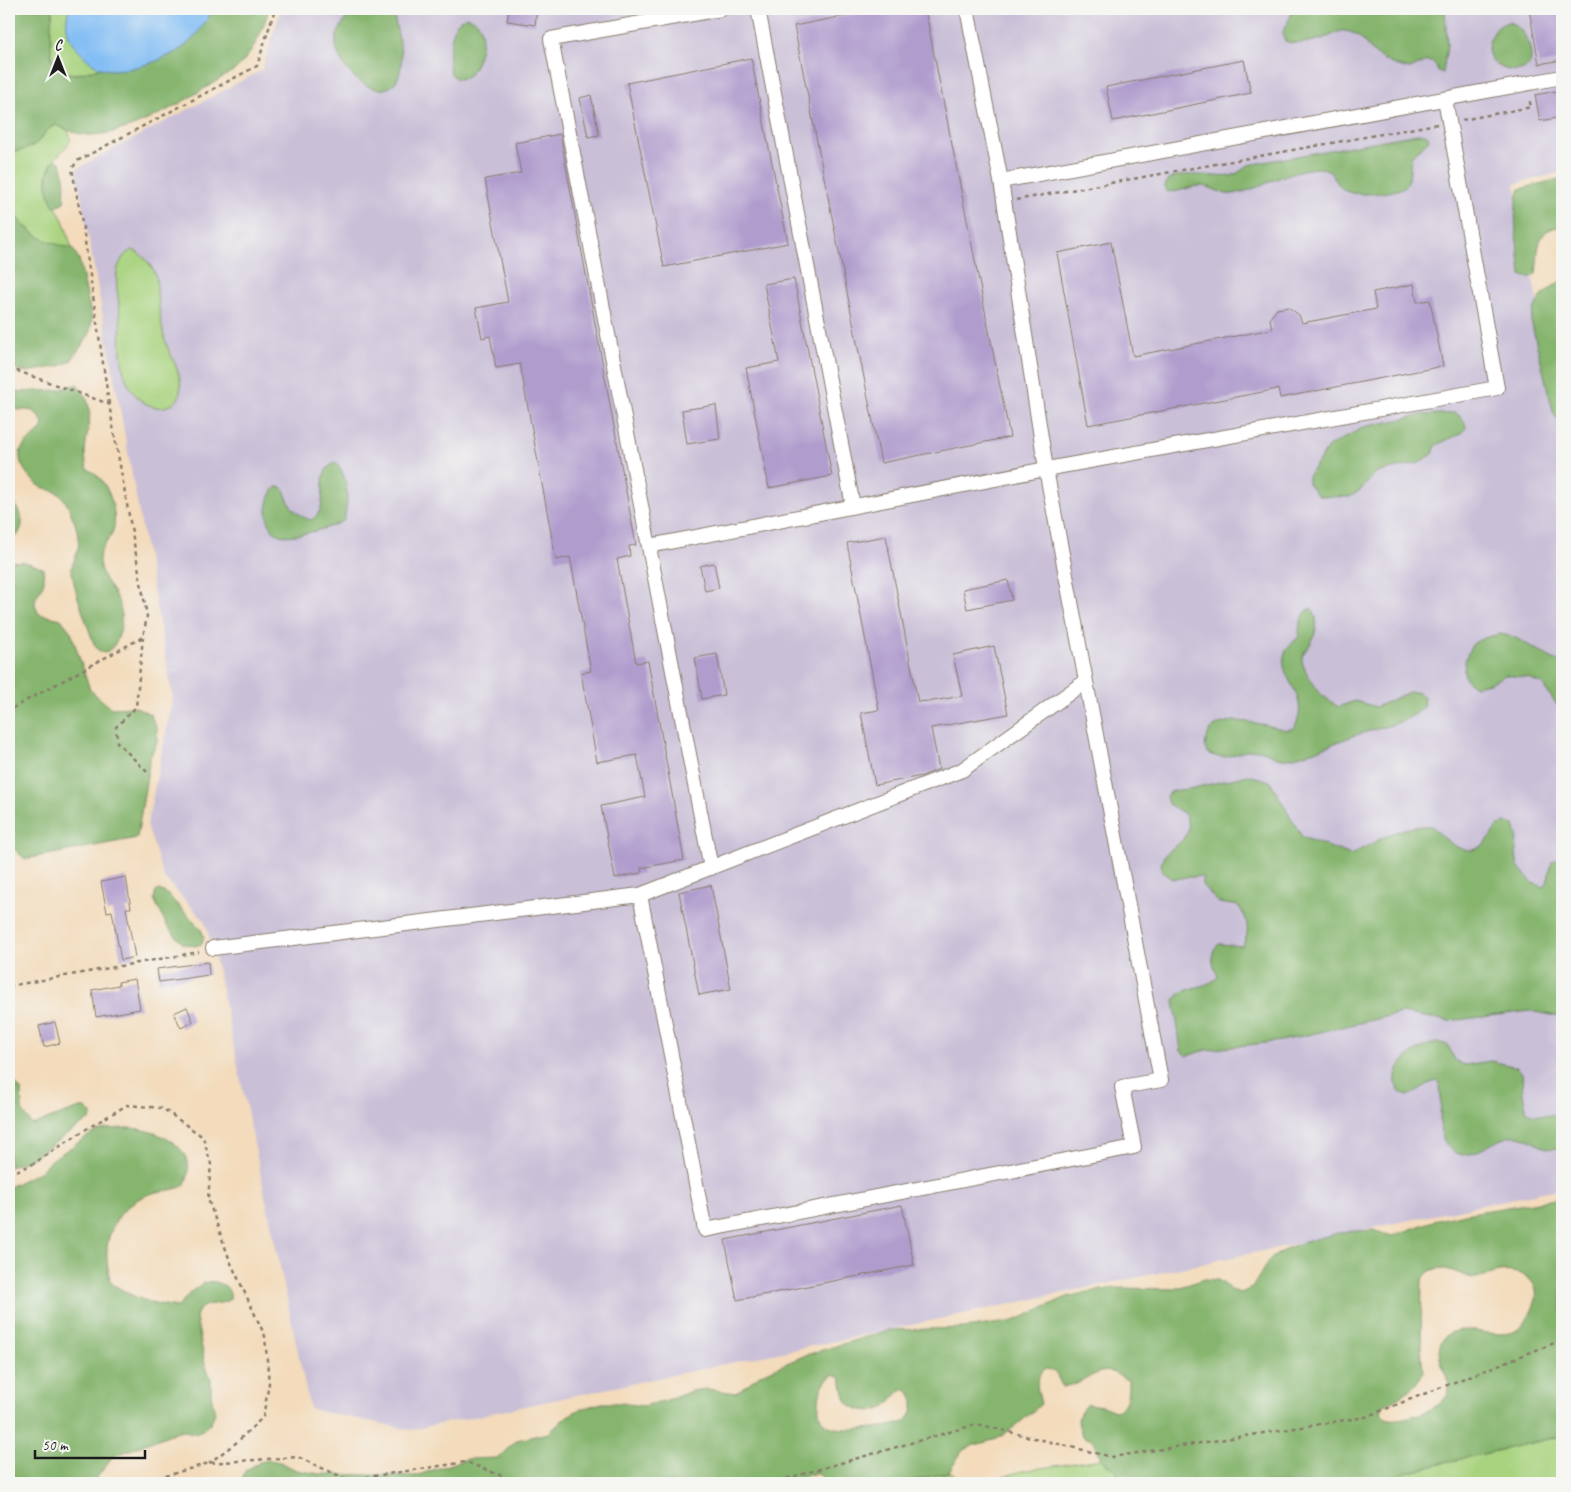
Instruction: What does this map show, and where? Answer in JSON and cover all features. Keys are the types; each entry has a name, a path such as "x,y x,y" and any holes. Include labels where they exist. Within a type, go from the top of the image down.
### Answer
{"street":[{"path":"712,868 552,39 720,9"},
{"path":"758,9 853,506"},
{"path":"640,895 705,1230 1134,1147 1122,1088 1161,1080 1046,469 1005,202 967,9"},
{"path":"1001,181 1562,77"},
{"path":"649,546 1046,469 1497,388 1445,99"},
{"path":"213,948 640,895 962,770 1086,681"}],"path":[{"path":"147,772 117,742 116,727 136,707 147,616 109,404 83,228 72,169 77,161 257,66 275,9"},
{"path":"1005,202 1531,107 1526,84"},
{"path":"9,368 109,404"},
{"path":"9,710 143,638"},
{"path":"9,986 213,948"},
{"path":"9,1174 33,1164 127,1105 162,1108 203,1137 211,1164 208,1199 230,1261 264,1336 269,1384 264,1417 237,1442 209,1463"},
{"path":"771,1483 977,1424 1112,1457 1365,1417 1562,1340"},
{"path":"142,1483 209,1463 298,1457 348,1480 466,1462 520,1483"}],"shaded area":[{"path":"281,9 1562,9 1562,172 1515,184 1560,422 1562,422 1562,1188 411,1430 310,1409 213,948 204,920 164,878 147,825 173,698 76,169 262,70"}],"green space":[{"path":"9,9 53,9 51,56 55,66 67,73 78,74 100,68 115,70 138,66 210,15 212,9 269,9 257,41 248,56 236,69 166,111 127,128 107,133 85,135 56,125 49,129 32,146 9,154"},
{"path":"53,9 69,9 67,28 69,36 78,50 100,68 82,73 69,73 60,69 54,61 51,50 50,38"},
{"path":"350,9 394,9 402,59 397,80 388,88 378,89 355,78 339,56 336,39"},
{"path":"1292,9 1445,9 1447,45 1443,73 1438,71 1434,63 1427,61 1410,69 1389,63 1374,53 1359,37 1351,32 1341,31 1325,38 1308,42 1296,43 1285,41 1283,32"},
{"path":"466,17 477,22 480,28 482,35 480,51 470,74 465,78 457,79 451,74 449,63 450,46 456,25"},
{"path":"1508,22 1519,28 1529,45 1530,64 1524,69 1516,71 1507,70 1499,66 1493,61 1489,53 1489,44 1494,32 1499,26"},
{"path":"56,125 68,130 71,139 52,163 47,175 47,183 51,197 65,225 72,248 43,240 20,222 9,206 9,154 32,146 49,129"},
{"path":"1425,134 1429,140 1412,155 1409,179 1404,187 1400,189 1372,194 1349,192 1341,187 1328,170 1320,168 1286,175 1243,192 1232,194 1204,186 1170,192 1166,191 1165,187 1168,181 1184,175 1231,176 1248,165"},
{"path":"54,160 60,162 65,187 64,202 54,207 49,195 47,177"},
{"path":"1562,178 1562,230 1557,227 1544,234 1539,245 1536,274 1529,278 1521,275 1515,221 1520,189"},
{"path":"9,206 28,229 52,243 72,248 79,259 92,319 89,335 71,361 60,366 27,372 9,367"},
{"path":"132,250 146,259 155,274 163,333 180,380 179,397 172,404 165,407 155,407 143,402 134,393 124,373 117,276 122,259"},
{"path":"1562,280 1562,423 1554,415 1531,321 1535,307 1541,297"},
{"path":"77,384 87,401 90,416 85,452 87,468 99,477 107,488 114,510 113,531 102,549 99,562 102,574 120,606 121,626 114,645 104,653 98,650 94,644 74,584 72,567 78,540 76,527 69,508 59,494 34,482 26,473 21,463 20,454 23,447 39,432 42,427 42,421 34,412 9,408 10,396 17,392 59,390"},
{"path":"1455,413 1463,419 1466,425 1466,428 1460,434 1436,445 1433,454 1419,463 1375,473 1362,489 1350,497 1318,496 1308,483 1308,476 1328,447 1364,427 1422,415"},
{"path":"336,463 344,476 347,490 344,520 332,526 303,534 285,536 274,531 270,526 267,512 269,498 276,487 282,487 295,511 311,520 318,514 321,507 325,473 329,467"},
{"path":"9,495 18,510 22,525 17,536 9,538"},
{"path":"9,561 25,562 43,568 44,581 35,600 36,608 39,614 61,619 71,632 90,690 111,708 136,707 150,714 157,729 157,742 150,757 137,838 25,859 9,844"},
{"path":"1311,608 1316,619 1316,628 1302,661 1309,677 1322,695 1338,707 1355,701 1376,707 1409,692 1419,692 1424,697 1423,708 1400,722 1356,735 1314,751 1287,758 1256,750 1226,757 1208,753 1205,745 1210,731 1218,725 1228,722 1240,721 1286,730 1294,728 1299,716 1299,706 1283,660 1286,651 1299,636 1303,617"},
{"path":"1500,634 1514,637 1562,664 1562,712 1542,684 1529,678 1505,675 1490,683 1475,686 1467,680 1464,665 1473,644"},
{"path":"1248,775 1270,781 1302,837 1351,855 1390,834 1421,826 1432,826 1449,842 1463,849 1477,849 1505,822 1514,825 1517,835 1516,854 1518,867 1533,883 1543,887 1547,883 1552,861 1562,857 1562,1017 1530,1011 1449,1021 1402,1013 1281,1041 1206,1050 1187,1056 1181,1051 1174,1000 1184,991 1207,984 1218,977 1212,956 1215,948 1219,944 1242,946 1247,936 1247,926 1238,906 1219,903 1202,885 1202,876 1172,879 1162,872 1161,865 1165,855 1184,838 1189,827 1185,814 1168,804 1166,796 1172,791 1194,788"},
{"path":"159,890 166,893 201,929 204,937 202,944 195,946 183,944 167,926 154,899 156,892"},
{"path":"1437,1042 1448,1045 1455,1061 1465,1065 1491,1061 1517,1067 1522,1073 1523,1094 1527,1112 1545,1116 1562,1112 1562,1146 1548,1148 1525,1138 1512,1136 1499,1140 1471,1154 1458,1154 1453,1151 1446,1144 1442,1136 1440,1119 1441,1093 1437,1081 1408,1096 1397,1089 1396,1083 1398,1068 1408,1056"},
{"path":"9,1076 21,1090 22,1110 32,1125 80,1108 86,1108 92,1114 90,1119 29,1160 9,1167"},
{"path":"128,1128 152,1132 174,1144 183,1152 187,1161 188,1173 184,1186 141,1197 126,1209 114,1224 108,1242 107,1259 110,1282 127,1293 142,1299 178,1307 192,1291 204,1283 217,1282 228,1290 230,1299 225,1302 202,1307 196,1317 205,1364 211,1379 211,1395 215,1413 211,1422 203,1430 194,1433 181,1430 112,1457 93,1483 9,1483 9,1187 39,1172 53,1159 93,1133 105,1129"},
{"path":"1562,1198 1562,1436 1452,1461 1369,1483 1123,1483 1115,1470 1101,1459 1094,1441 1082,1436 1078,1419 1088,1404 1102,1406 1115,1411 1123,1406 1128,1390 1128,1380 1110,1371 1100,1372 1063,1387 1054,1372 1045,1369 1038,1381 1041,1404 1017,1425 997,1439 962,1451 949,1472 901,1483 829,1483 817,1473 800,1477 796,1483 241,1483 245,1471 260,1462 269,1460 280,1462 296,1470 319,1474 415,1476 467,1459 498,1458 517,1440 549,1433 566,1417 580,1409 602,1403 643,1406 671,1399 691,1391 707,1389 736,1393 761,1374 806,1355 889,1330 965,1328 1014,1321 1067,1297 1116,1288 1174,1289 1205,1279 1218,1280 1231,1290 1241,1293 1252,1288 1269,1260 1287,1248 1342,1232 1374,1230 1392,1236 1433,1221","holes":["1439,1268 1472,1278 1500,1272 1523,1275 1529,1279 1536,1290 1534,1305 1520,1328 1511,1333 1500,1334 1468,1330 1449,1334 1442,1341 1439,1352 1449,1388 1443,1401 1420,1414 1396,1419 1386,1418 1381,1413 1383,1406 1410,1390 1418,1382 1423,1372 1421,1351 1422,1281 1429,1272","833,1375 840,1377 848,1403 862,1410 872,1411 881,1409 901,1390 905,1389 909,1392 913,1401 911,1415 904,1422 877,1428 842,1429 827,1425 821,1419 819,1413 820,1396 824,1384"]},
{"path":"1562,1436 1562,1483 1369,1483 1452,1461"},
{"path":"1101,1459 1115,1470 1123,1483 977,1483 994,1480 1021,1471"},
{"path":"949,1472 966,1481 977,1483 901,1483"}],"water":[{"path":"69,9 212,9 195,36 174,53 143,65 110,70 98,67 92,63 72,42 67,26"}],"building":[{"path":"509,9 537,9 535,25 507,21"},
{"path":"879,9 925,9 1010,437 881,463 794,26"},
{"path":"1529,9 1562,9 1562,60 1539,64"},
{"path":"751,58 788,243 664,267 627,83"},
{"path":"1244,60 1251,93 1113,121 1106,87"},
{"path":"1562,90 1562,117 1540,121 1535,95"},
{"path":"591,95 599,135 588,137 580,98"},
{"path":"560,134 636,545 629,546 630,556 617,559 636,663 648,661 684,860 641,868 642,873 615,878 601,806 645,797 637,755 597,762 581,673 591,671 570,557 556,560 520,364 496,368 490,336 482,338 476,308 508,302 485,179 521,173 515,143"},
{"path":"1111,242 1133,356 1272,329 1270,318 1277,309 1288,307 1299,315 1302,323 1376,309 1373,292 1414,284 1417,302 1430,300 1443,366 1280,398 1278,389 1088,425 1057,253"},
{"path":"794,279 832,476 769,488 746,368 779,362 764,284"},
{"path":"716,405 720,439 687,444 682,410"},
{"path":"886,536 918,702 962,696 953,655 994,646 1008,714 931,728 939,769 922,776 875,785 861,713 879,710 847,543"},
{"path":"714,563 719,588 705,591 700,566"},
{"path":"1008,580 1012,600 967,609 963,589"},
{"path":"717,654 724,695 702,699 695,658"},
{"path":"126,877 131,908 126,908 135,957 121,960 112,911 107,912 101,882"},
{"path":"711,885 731,989 699,995 679,892"},
{"path":"208,962 209,975 159,982 157,969"},
{"path":"135,979 140,1009 96,1017 92,990 119,985 118,982"},
{"path":"187,1007 193,1022 181,1028 174,1013"},
{"path":"55,1022 60,1043 44,1047 39,1026"},
{"path":"902,1205 914,1265 737,1300 725,1240"}]}
